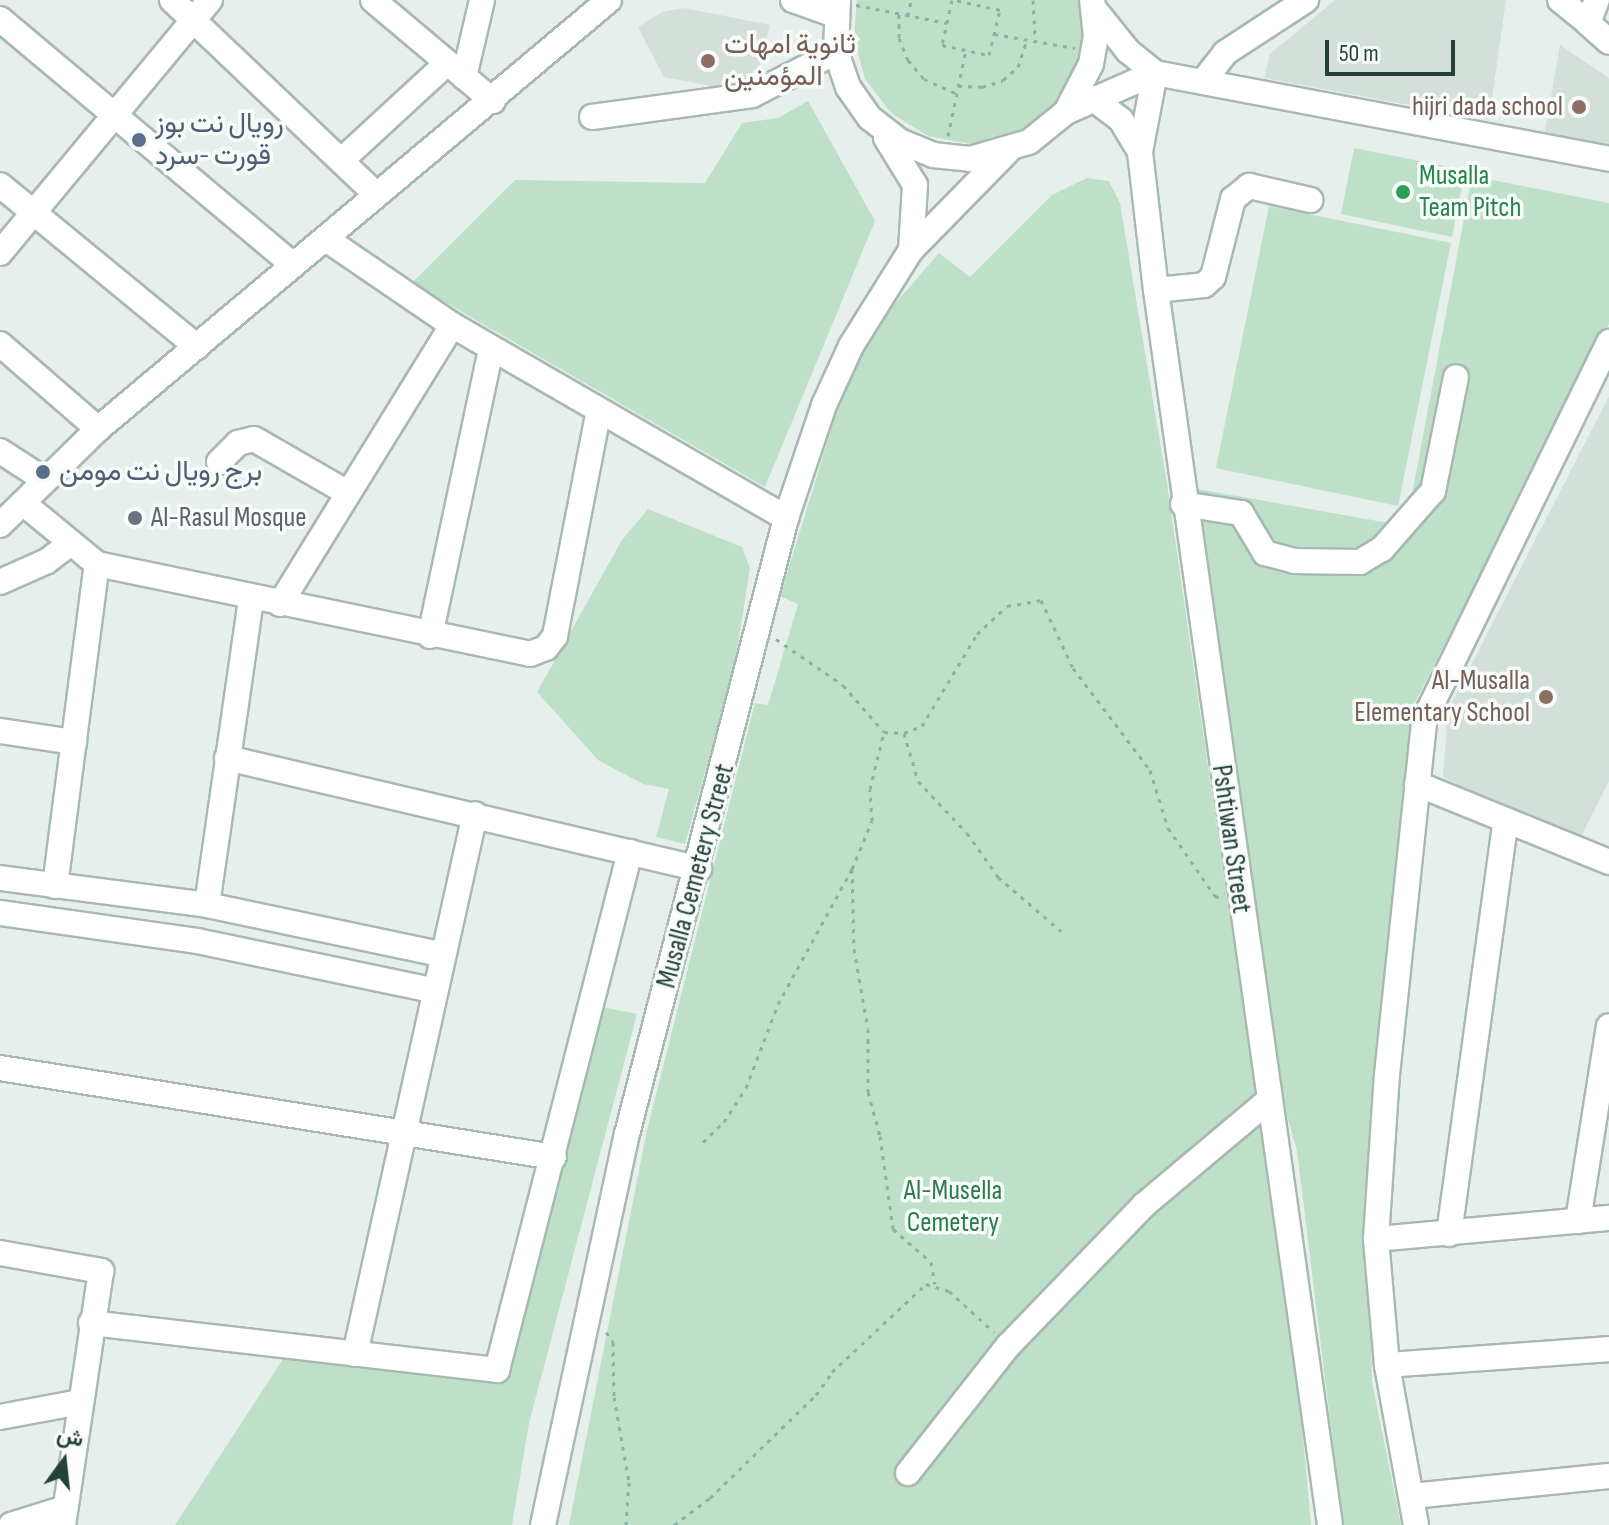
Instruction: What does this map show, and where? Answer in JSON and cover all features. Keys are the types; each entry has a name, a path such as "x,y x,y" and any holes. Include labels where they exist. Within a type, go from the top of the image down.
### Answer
{"street":[{"path":"172,0 343,159 376,194"},
{"path":"0,253 210,0"},
{"path":"373,0 493,101"},
{"path":"343,159 455,70 482,0"},
{"path":"0,525 98,429 376,194 493,101 609,0"},
{"path":"793,0 848,7 836,52 848,87 870,118 899,141 933,155 970,159 1007,152 1029,142 1066,112 1092,98 1155,73 1205,79 1609,159"},
{"path":"1205,79 1225,53 1306,0"},
{"path":"1560,0 1609,42"},
{"path":"1588,23 1597,0"},
{"path":"1094,5 1155,73"},
{"path":"1066,112 1091,64 1094,5"},
{"path":"0,19 293,265"},
{"path":"592,117 752,95 836,52"},
{"path":"1140,152 1155,73"},
{"path":"1092,98 1121,120 1140,152"},
{"name":"Musalla Cemetery Street","path":"870,118 906,162 915,185 911,250"},
{"name":"Musalla Cemetery Street","path":"543,1525 583,1325 627,1134 699,869 786,518 824,405 851,346 911,250 1007,152"},
{"name":"Pshtiwan Street","path":"1140,152 1183,504 1330,1525"},
{"path":"0,185 197,347"},
{"path":"1156,290 1204,285 1213,277 1233,199 1249,186 1310,200"},
{"path":"326,239 452,325 786,518"},
{"path":"280,604 452,325"},
{"path":"1416,1525 1387,1365 1376,1239 1387,1075 1424,720 1609,342"},
{"path":"0,344 98,429"},
{"path":"430,636 491,348"},
{"path":"1183,504 1241,513 1265,553 1294,561 1360,562 1382,549 1433,491 1456,377"},
{"path":"23,503 97,564 430,636 530,654 546,648 555,636 599,410"},
{"path":"219,462 238,443 254,439 348,493"},
{"path":"0,451 45,480"},
{"path":"0,582 36,567 71,543"},
{"path":"55,886 97,564"},
{"path":"207,905 251,598"},
{"path":"0,731 74,742"},
{"path":"227,758 699,869"},
{"path":"1417,784 1505,823 1609,862"},
{"path":"355,1354 400,1132 475,814"},
{"path":"1449,1234 1505,823"},
{"path":"91,1323 497,1370 630,852"},
{"path":"0,878 207,905 440,954"},
{"path":"0,913 197,941 432,990"},
{"path":"1578,1221 1609,1026"},
{"path":"0,1068 554,1157"},
{"path":"908,1473 1008,1346 1164,1186 1269,1100"},
{"path":"1376,1239 1609,1218"},
{"path":"0,1253 101,1271 64,1516 11,1525"},
{"path":"1387,1365 1609,1349"},
{"path":"0,1417 80,1402"},
{"path":"1412,1496 1609,1476"}],"path":[{"path":"908,16 911,0"},
{"path":"953,0 976,2 1000,10 989,55 942,45 953,0"},
{"path":"1033,0 1035,41"},
{"path":"848,7 947,23"},
{"path":"899,14 899,38 908,60 924,79 957,94"},
{"path":"994,34 1083,50"},
{"path":"958,86 982,87 1003,80 1018,67 1027,40"},
{"path":"947,142 966,50"},
{"path":"937,139 959,143"},
{"path":"758,630 843,685 884,732 904,733 922,726 977,634 1007,606 1041,600 1073,668 1150,770 1168,828 1215,896 1241,905"},
{"path":"703,1142 724,1122 746,1088 778,1004 852,869 872,821 870,789 884,732"},
{"path":"904,733 918,781 967,833 998,877 1061,931"},
{"path":"852,869 854,949 866,1004 868,1092 880,1136 893,1229 931,1262 935,1284"},
{"path":"674,1525 710,1498 921,1288 935,1284 949,1291 1008,1346"},
{"path":"583,1325 602,1329 613,1342 614,1397 629,1482 626,1525"}],"shaded area":[{"path":"1335,0 1506,0 1489,120 1264,78 1270,54"},
{"name":"ثانوية امهات المؤمنين","path":"684,8 770,25 752,94 664,77 638,27 662,12"},
{"name":"hijri dada school","path":"1560,45 1609,78 1609,151 1544,137"},
{"path":"1609,396 1609,781 1576,846 1443,777 1448,710"}],"green space":[{"path":"857,0 1081,0 1084,42 1078,68 1049,112 1013,135 970,144 928,136 891,113 865,79 854,38"},
{"path":"808,101 875,221 765,487 412,283 515,180 705,183 742,123 778,118"},
{"name":"Musalla Team Pitch","path":"1354,148 1465,170 1452,237 1341,214"},
{"path":"1472,176 1609,203 1609,324 1412,708 1369,1246 1372,1382 1401,1525 1343,1525 1297,1151 1280,1091 1197,489 1406,526"},
{"name":"Al-Musella Cemetery","path":"1087,178 1109,181 1120,203 1167,484 1299,1392 1311,1525 569,1525 647,1130 755,703 768,705 798,604 780,596 844,388 873,329 939,253 970,277 1052,195"},
{"path":"1269,206 1451,243 1398,506 1216,468"},
{"path":"648,509 742,547 750,568 734,669 685,844 656,837 669,789 643,784 598,760 537,692 622,540"},
{"path":"603,1007 637,1014 529,1423 512,1525 175,1525 283,1359 499,1380"}],"place":[{"name":"ثانوية امهات المؤمنين","path":"708,61"},
{"name":"hijri dada school","path":"1579,107"},
{"name":"رويال نت بوز قورت -سرد","path":"139,140"},
{"name":"Musalla Team Pitch","path":"1403,192"},
{"name":"برج رويال نت مومن","path":"43,472"},
{"name":"Al-Rasul Mosque","path":"135,518"},
{"name":"Al-Musalla Elementary School","path":"1546,697"}]}
